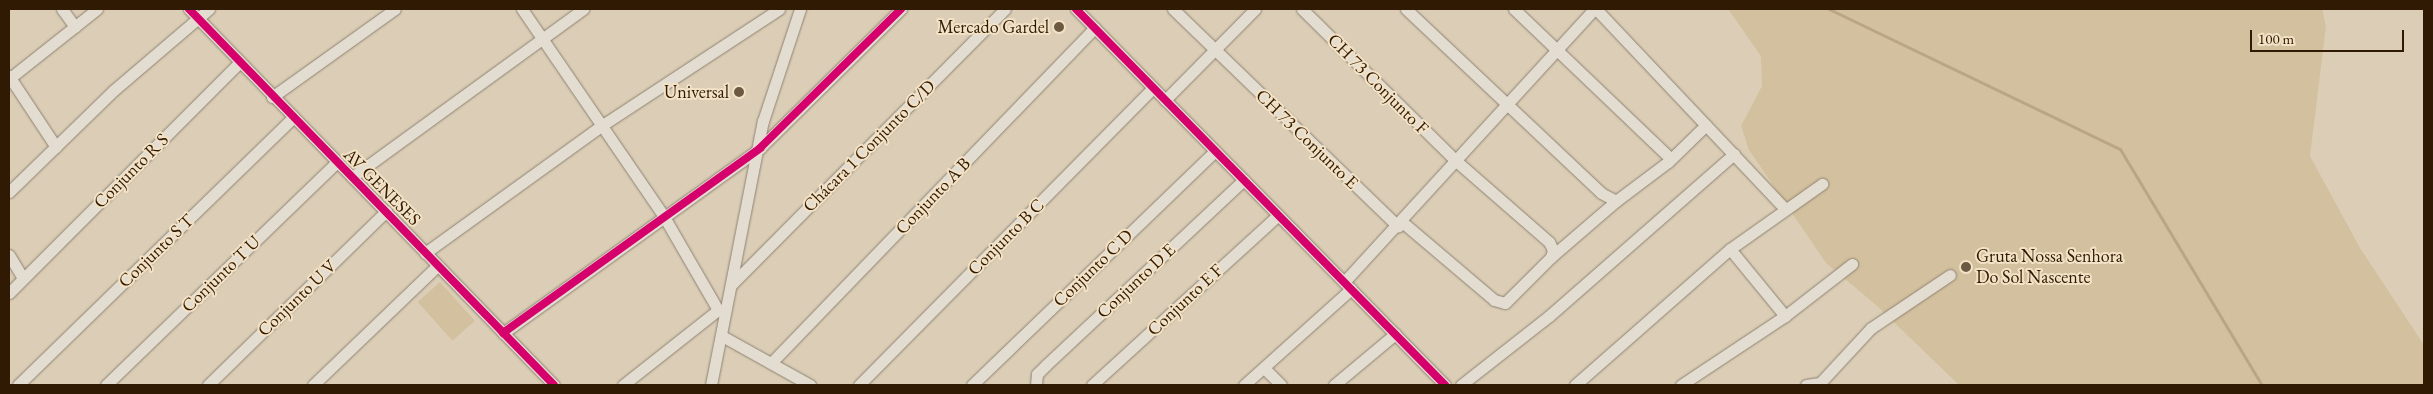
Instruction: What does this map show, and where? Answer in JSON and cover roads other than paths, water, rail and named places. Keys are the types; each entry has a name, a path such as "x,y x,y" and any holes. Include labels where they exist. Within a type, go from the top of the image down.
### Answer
{"street":[{"path":"62,9 75,27"},
{"path":"56,147 9,77 97,9"},
{"path":"9,192 193,13 209,9"},
{"path":"272,96 395,9"},
{"path":"522,9 663,215 722,311"},
{"path":"352,178 541,37 583,9"},
{"path":"425,253 601,126 779,9"},
{"path":"711,385 722,336 722,311 732,284 771,94 800,9"},
{"path":"503,333 663,215 760,148 901,9"},
{"name":"Chácara 1 Conjunto C/D","path":"732,284 1005,9"},
{"path":"1076,9 1445,385"},
{"name":"CH 73 Conjunto E","path":"1173,9 1216,52 1400,223 1501,303 1512,298 1552,258"},
{"path":"1165,100 1216,52 1255,9"},
{"name":"CH 73 Conjunto F","path":"1302,9 1455,160 1549,242 1553,250 1552,258"},
{"path":"1406,9 1601,194 1616,200"},
{"path":"1514,9 1669,158"},
{"path":"1244,385 1264,368 1347,285 1455,160 1595,9 1785,209"},
{"name":"AV GENESES","path":"193,13 239,63 386,211 554,385"},
{"name":"Conjunto A B","path":"771,363 1095,28"},
{"name":"Conjunto R S","path":"9,293 239,63"},
{"name":"Conjunto B C","path":"859,385 1154,88"},
{"name":"Conjunto S T","path":"18,385 293,118"},
{"path":"1552,258 1616,200 1645,180 1706,125"},
{"name":"Conjunto C D","path":"972,385 1215,151"},
{"path":"1461,385 1549,316 1734,154"},
{"name":"Conjunto T U","path":"106,385 337,162"},
{"name":"Conjunto D E","path":"1036,385 1037,374 1046,365 1244,180"},
{"path":"1575,385 1730,249 1822,184"},
{"name":"Conjunto U V","path":"208,385 386,211"},
{"name":"Conjunto E F","path":"1092,385 1278,215"},
{"path":"1730,249 1785,316"},
{"path":"9,255 23,278"},
{"path":"1681,385 1785,316 1852,264"},
{"path":"313,385 438,266"},
{"path":"1806,385 1820,383 1871,328 1950,275"},
{"path":"623,385 722,311"},
{"path":"1334,385 1394,334"},
{"path":"722,336 810,385"},
{"path":"1264,368 1281,385"}],"waterway":[{"path":"1829,9 2120,149 2262,385"}],"place":[{"name":"Mercado Gardel","path":"1059,27"},
{"name":"Universal","path":"739,92"},
{"name":"Gruta Nossa Senhora Do Sol Nascente","path":"1966,267"}]}
